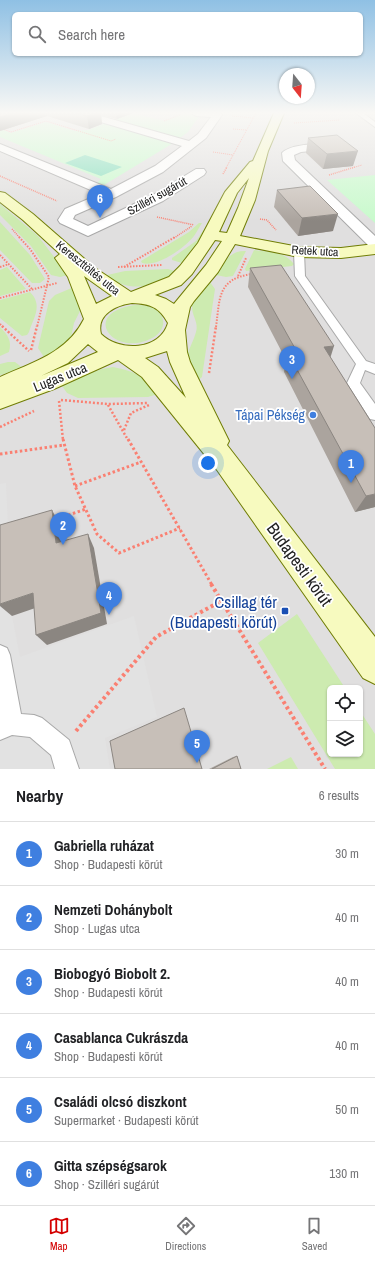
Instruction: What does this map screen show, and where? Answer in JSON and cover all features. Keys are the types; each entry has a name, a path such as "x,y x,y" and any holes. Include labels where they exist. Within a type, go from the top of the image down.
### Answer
{"street":[{"path":"4,149 111,194"},
{"name":"Szilléri sugárút","path":"185,149 159,169 111,194 70,212 65,220 88,232 158,198 200,172"},
{"path":"260,157 231,192 219,213 205,244 186,270 175,281 130,298 106,305 98,311 91,323 92,336 98,343 106,348 120,352 138,353 158,347 169,340 176,326 180,309 185,300 206,276 231,239 256,175 264,149"},
{"path":"300,149 288,153 290,161 375,244"},
{"name":"Kereszttöltés utca","path":"0,196 28,217 50,237 83,275 130,298"},
{"name":"Retek utca","path":"210,235 299,252 341,253 375,249"},
{"name":"Kereszttöltés utca","path":"83,275 91,323"},
{"path":"130,298 148,298 159,301 168,306 175,313 176,326"},
{"name":"Lugas utca","path":"0,386 61,358 80,341 91,323"},
{"name":"Budapesti körút","path":"176,326 177,352 180,362 226,462"},
{"name":"Lugas utca","path":"0,400 120,352"},
{"name":"Budapesti körút","path":"120,352 150,372 226,462 375,666"}],"lane":[{"path":"299,252 300,276 362,364 375,368"},
{"path":"362,364 353,383 375,415"},
{"path":"0,655 6,726 34,726 64,758"}],"path":[{"path":"221,176 236,149"},
{"path":"213,152 233,155"},
{"path":"310,181 362,165"},
{"path":"0,176 76,210"},
{"path":"124,267 176,238 194,225 197,220"},
{"path":"12,228 30,249 49,278 46,286"},
{"path":"0,255 32,289"},
{"path":"0,267 8,264"},
{"path":"0,298 46,286 100,269 167,265 186,270"},
{"path":"206,276 228,283 238,276 254,274"},
{"path":"0,324 31,353"},
{"path":"52,403 59,400 64,446 75,486 97,534 119,553 180,528"},
{"path":"124,431 131,412 155,403"},
{"path":"108,404 221,601 325,769"},
{"path":"0,427 39,409"},
{"path":"0,454 64,446"},
{"path":"75,486 141,462"},
{"path":"50,521 86,509"},
{"path":"64,758 156,637 221,601"}],"shaded area":[{"path":"0,149 375,149 375,769 0,769"},
{"path":"6,483 12,616 20,657 134,616 157,717 105,738 110,769 0,769 0,484"}],"green space":[{"path":"29,149 164,149 104,185 97,183 101,179"},
{"path":"85,155 122,167 101,176 65,163"},
{"path":"375,175 375,223 327,180"},
{"path":"0,204 38,236 68,275 60,277 51,275 31,246 0,215"},
{"path":"0,222 30,255 45,279 40,283 32,283 0,250"},
{"path":"199,223 202,223 190,241 170,256 155,263 142,263 141,261 189,232"},
{"path":"207,225 203,236 185,264 172,260 172,258 196,241"},
{"path":"254,250 281,254 294,264 292,266 246,271 245,269"},
{"path":"240,251 246,251 233,276 226,277 216,275 224,262 231,255"},
{"path":"7,267 26,289 0,296 0,270"},
{"path":"168,269 178,272 158,282 141,286 124,285 103,276 125,271"},
{"path":"210,282 215,289 202,377 197,381 187,356 197,329 192,304 198,292"},
{"path":"74,287 81,304 80,311 74,323 70,342 46,360 38,348 49,301 55,295"},
{"path":"30,292 34,297 37,306 29,332 27,335 22,336 0,318 0,300"},
{"path":"135,305 148,306 157,311 163,322 161,330 154,337 140,343 127,343 116,339 108,333 106,325 108,317 118,310"},
{"path":"0,327 10,341 10,345 9,352 0,356"},
{"path":"15,362 23,368 0,375 0,364"},
{"path":"113,367 139,376 158,394 148,397 78,398 67,393 60,383 102,369"},
{"path":"297,614 343,685 327,685 327,756 258,643"},
{"path":"363,716 375,734 375,769 335,769 328,757 363,757"},
{"path":"291,757 298,769 267,769"}],"building":[{"path":"321,149 355,149 358,151 327,154"},
{"path":"310,186 338,214 302,218 277,190"},
{"path":"281,265 334,346 324,347 375,428 375,494 366,496 288,353 297,352 250,268"},
{"path":"52,510 56,543 88,534 101,613 36,635 33,593 0,604 0,525"},
{"path":"184,708 202,769 115,769 110,741"},
{"path":"237,756 241,769 212,769"}],"place":[{"name":"Gitta szépségsarok","path":"100,218"},
{"name":"Biobogyó Biobolt 2.","path":"292,379"},
{"name":"Tápai Pékség","path":"313,415"},
{"name":"Gabriella ruházat","path":"351,483"},
{"name":"Nemzeti Dohánybolt","path":"63,545"},
{"name":"Csillag tér (Budapesti körút)","path":"285,611"},
{"name":"Casablanca Cukrászda","path":"109,615"},
{"name":"Családi olcsó diszkont","path":"197,763"}]}
